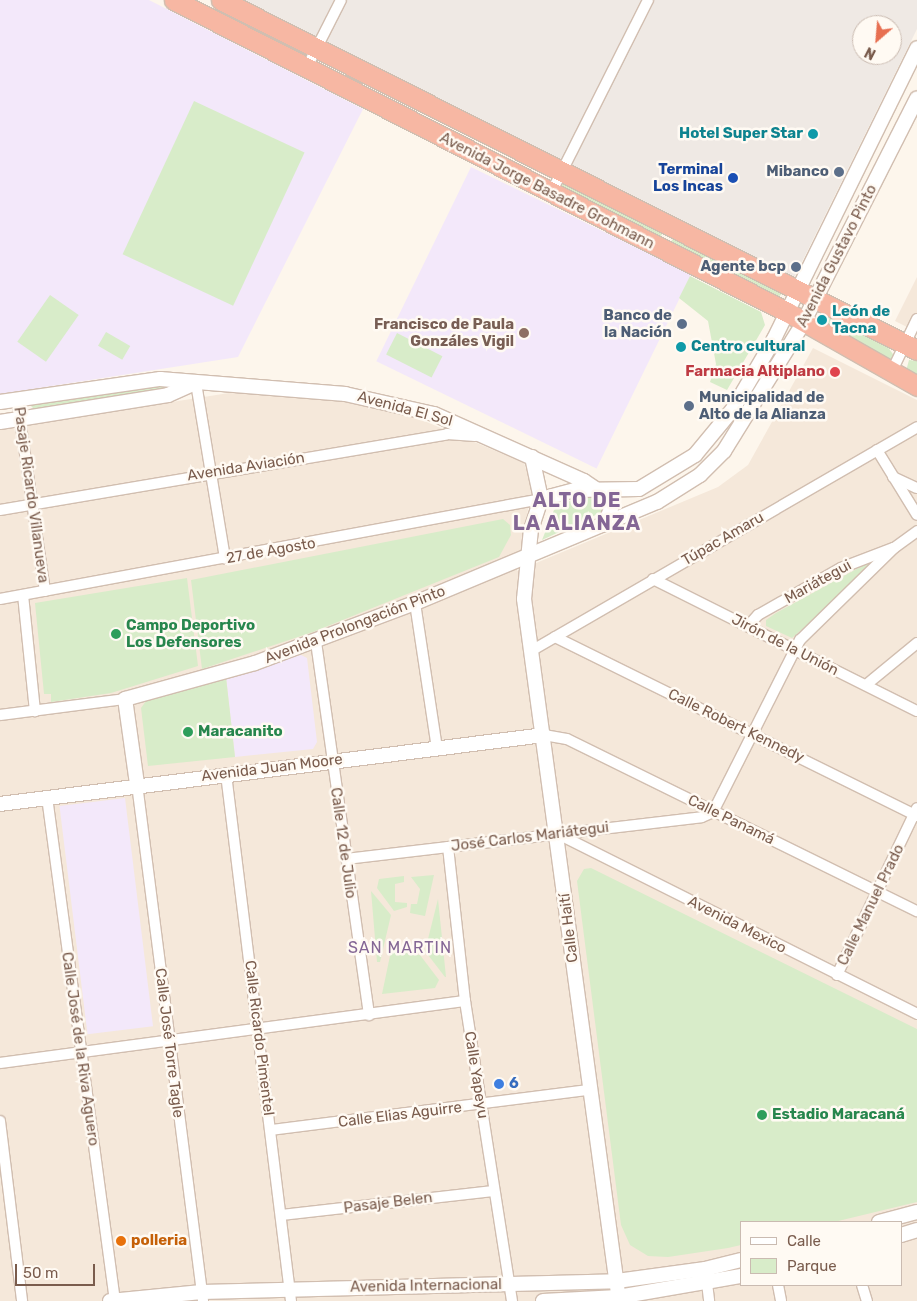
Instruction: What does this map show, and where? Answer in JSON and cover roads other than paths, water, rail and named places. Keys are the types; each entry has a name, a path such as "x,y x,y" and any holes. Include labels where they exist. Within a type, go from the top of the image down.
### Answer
{"highway":[{"name":"Avenida Jorge Basadre Grohmann","path":"174,0 306,69 786,312 802,325 917,386"},
{"name":"Avenida Jorge Basadre Grohmann","path":"221,0 912,347"},
{"path":"660,248 671,226"}],"main road":[{"name":"Avenida Gustavo Pinto","path":"541,499 575,490 639,489 695,455 746,388 786,312 917,48"},
{"name":"Avenida Gustavo Pinto","path":"530,555 657,502 700,475 724,451 802,325 917,98"},
{"name":"Avenida El Sol","path":"0,402 160,379 196,383 286,386 345,394 434,414 492,438 599,490"},
{"name":"Avenida El Sol","path":"0,422 168,395 196,383"},
{"path":"532,457 541,499"},
{"path":"599,490 611,503 604,524"},
{"name":"Calle Haití","path":"541,499 531,529 530,555 524,574 530,652 558,834 589,1090 619,1299"},
{"name":"Avenida Prolongación Pinto","path":"125,699 316,642 530,555"},
{"path":"125,699 137,784"},
{"name":"Avenida Juan Moore","path":"0,804 137,784 544,735"},
{"path":"883,1221 917,1212"},
{"path":"902,1235 917,1230"},
{"name":"Avenida Internacional","path":"110,1301 617,1281 705,1269 740,1260"},
{"path":"543,1301 619,1299 707,1284 740,1276"}],"street":[{"path":"306,69 341,0"},
{"path":"551,193 648,0"},
{"path":"891,373 912,347 917,321"},
{"path":"196,383 209,472 225,559"},
{"name":"Pasaje Ricardo Villanueva","path":"17,399 45,591"},
{"name":"Túpac Amaru","path":"530,652 917,427"},
{"name":"Avenida Aviación","path":"0,510 209,472 447,434 492,438"},
{"path":"877,450 917,515"},
{"path":"892,477 917,488"},
{"name":"27 de Agosto","path":"0,599 225,559 541,499"},
{"path":"713,812 754,735 800,640 894,548 917,531"},
{"name":"Mariátegui","path":"748,626 758,615 841,568 894,548"},
{"name":"Jirón de la Unión","path":"653,579 917,711"},
{"path":"23,595 35,711"},
{"path":"415,603 436,748"},
{"name":"Calle Robert Kennedy","path":"555,637 916,812"},
{"name":"Calle 12 de Julio","path":"316,642 331,761 369,1015"},
{"path":"866,685 917,642"},
{"name":"Avenida Prolongación Pinto","path":"0,716 125,699"},
{"name":"Calle Panamá","path":"544,735 567,739 917,911"},
{"name":"Calle Ricardo Pimentel","path":"226,774 291,1295"},
{"name":"Calle José Torre Tagle","path":"137,784 168,1042 202,1297"},
{"name":"Calle José de la Riva Aguero","path":"47,797 80,1053 115,1301"},
{"name":"José Carlos Mariátegui","path":"346,860 702,817 713,812"},
{"name":"Calle Manuel Prado","path":"838,975 916,812"},
{"name":"Avenida Mexico","path":"558,834 917,1014"},
{"name":"Calle Yapeyu","path":"448,847 465,1001 507,1284 512,1301"},
{"path":"0,1063 258,1031 465,1001"},
{"name":"Calle Elias Aguirre","path":"271,1130 589,1090"},
{"path":"0,1120 22,1301"},
{"name":"Pasaje Belen","path":"282,1215 493,1191"},
{"path":"705,1269 709,1301"},
{"path":"778,1286 782,1301"},
{"path":"862,1286 867,1301"}],"place":[{"name":"Hotel Super Star","path":"813,134"},
{"name":"Mibanco","path":"839,172"},
{"name":"Terminal Los Incas","path":"733,178"},
{"name":"Agente bcp","path":"796,267"},
{"name":"León de Tacna","path":"822,320"},
{"name":"Banco de la Nación","path":"682,324"},
{"name":"Francisco de Paula Gonzáles Vigil","path":"524,333"},
{"name":"Centro cultural","path":"681,347"},
{"name":"Farmacia Altiplano","path":"835,372"},
{"name":"Municipalidad de Alto de la Alianza","path":"689,406"},
{"name":"Campo Deportivo Los Defensores","path":"116,634"},
{"name":"Maracanito","path":"188,732"},
{"name":"6","path":"499,1084"},
{"name":"Estadio Maracaná","path":"762,1115"},
{"name":"polleria","path":"121,1241"}],"district":[{"name":"ALTO DE LA ALIANZA","path":"577,512"},
{"name":"SAN MARTIN","path":"400,948"}]}
